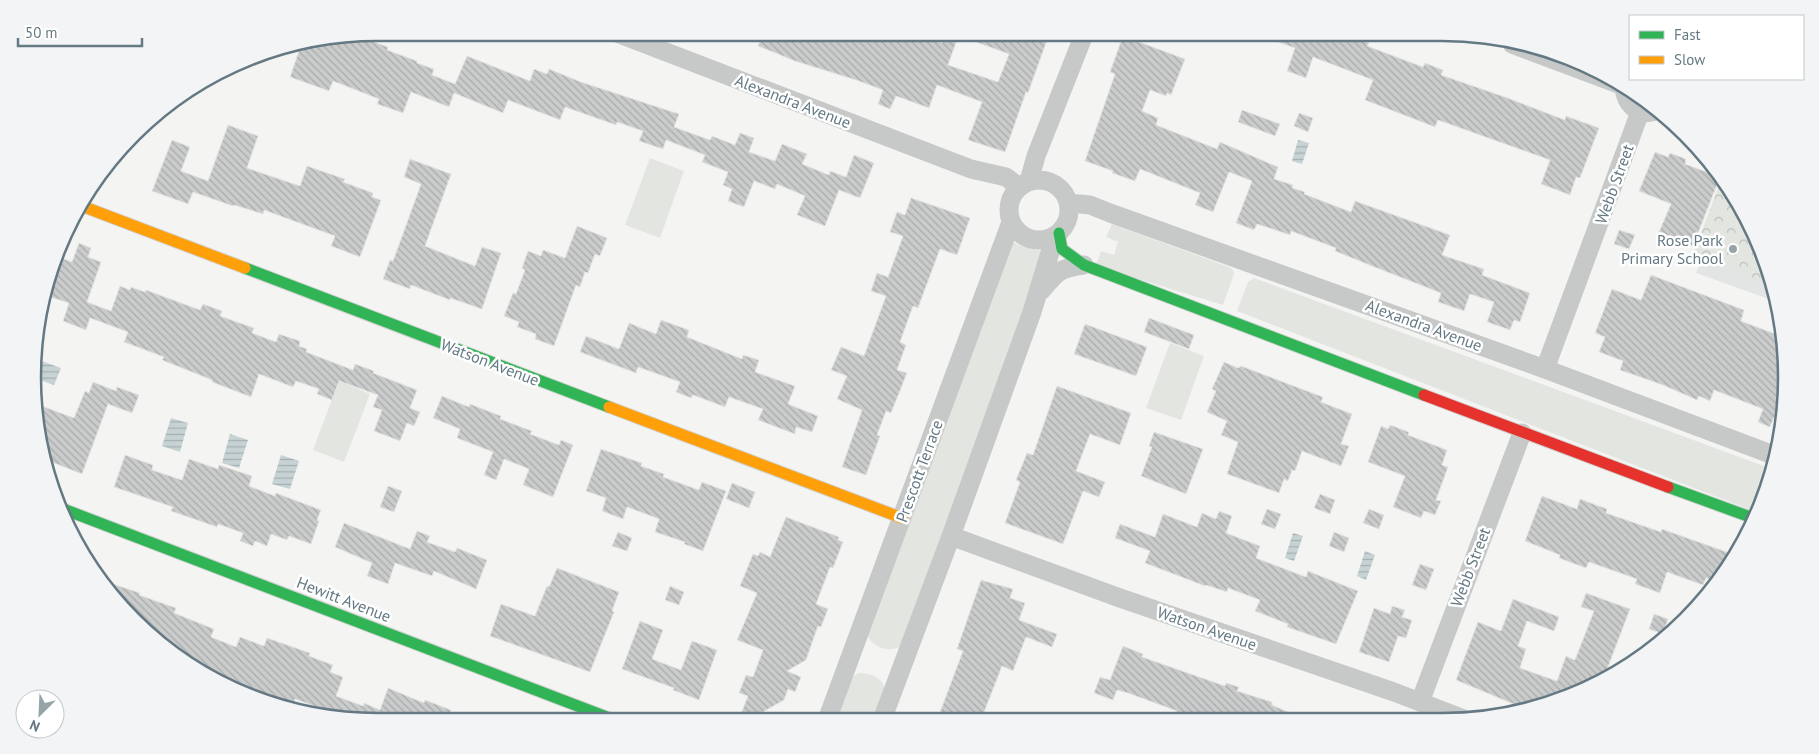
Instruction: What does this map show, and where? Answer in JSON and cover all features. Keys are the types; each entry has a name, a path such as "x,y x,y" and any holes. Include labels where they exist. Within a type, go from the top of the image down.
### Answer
{"street":[{"name":"Alexandra Avenue","path":"638,41 971,168 1031,183"},
{"path":"1031,183 1044,136 1081,41"},
{"path":"1625,96 1633,108 1645,110"},
{"name":"Webb Street","path":"1545,369 1648,113"},
{"path":"1000,175 1017,168 1044,136"},
{"name":"Alexandra Avenue","path":"971,168 996,185 1010,214"},
{"path":"885,713 1038,295 1057,235 1068,219 1069,203 1066,194 1060,187 1031,183 1014,192 1010,214 1022,235 1038,240 1057,235"},
{"name":"Alexandra Avenue","path":"1069,203 1090,205 1545,369 1769,453"},
{"name":"Watson Avenue","path":"87,208 902,518"},
{"name":"Prescott Terrace","path":"830,713 902,518 1010,214"},
{"path":"1057,235 1062,249 1084,265 1522,433 1747,516"},
{"path":"1038,295 1051,279 1065,267 1084,265"},
{"name":"Webb Street","path":"1420,702 1522,433"},
{"name":"Hewitt Avenue","path":"70,512 596,713"},
{"name":"Watson Avenue","path":"951,536 1120,598 1448,713"}],"shaded area":[{"path":"1298,140 1309,143 1302,164 1292,161"},
{"name":"Rose Park Primary School","path":"1726,197 1752,249 1768,299 1696,273"},
{"path":"42,361 61,368 54,385 41,380"},
{"path":"171,418 188,423 180,452 162,446"},
{"path":"230,434 248,440 239,468 222,463"},
{"path":"281,455 299,461 290,489 272,484"},
{"path":"1293,533 1303,536 1294,561 1285,558"},
{"path":"1365,551 1375,555 1366,580 1357,576"}],"green space":[{"path":"650,158 684,171 660,238 625,225"},
{"path":"1718,187 1743,229 1764,282 1693,255"},
{"path":"1112,224 1229,267 1233,270 1234,274 1223,305 1096,266 1101,251 1114,255 1118,242 1106,237"},
{"path":"1011,240 1020,246 1041,251 1044,254 902,645 893,649 883,648 873,643 867,635"},
{"path":"1254,278 1765,467 1752,505 1750,510 1237,311 1248,282"},
{"path":"1170,343 1204,356 1181,420 1146,408"},
{"path":"339,381 370,394 344,462 313,450"},
{"path":"859,673 868,674 882,682 886,690 878,713 837,713 850,678"}],"building":[{"path":"372,41 388,47 387,50 434,69 432,75 455,84 467,56 530,81 534,69 547,74 549,69 581,82 679,114 674,127 710,140 712,136 735,145 740,133 754,138 749,152 775,161 782,144 807,154 802,164 829,175 830,171 846,177 854,155 874,163 860,198 839,190 825,226 797,215 805,196 777,184 775,189 754,181 744,207 728,201 732,189 723,185 728,172 702,162 705,155 666,140 663,149 639,141 643,131 617,122 616,125 565,107 560,120 508,100 503,113 454,93 449,107 411,92 403,113 377,104 379,99 333,81 329,91 290,77 299,51 333,44"},
{"path":"760,41 937,41 942,43 943,41 957,41 948,65 998,82 1009,54 973,41 1047,41 1005,152 968,140 982,102 937,85 929,108 896,96 890,109 878,104 883,90 795,61 758,46"},
{"path":"1121,41 1136,41 1185,59 1171,95 1167,93 1166,96 1150,90 1142,111 1158,118 1156,125 1217,149 1220,142 1278,167 1274,179 1293,185 1292,188 1305,192 1304,194 1351,212 1355,201 1450,235 1442,255 1484,269 1482,275 1530,293 1520,322 1514,320 1510,330 1487,322 1494,302 1470,294 1464,311 1438,302 1441,293 1335,251 1336,248 1291,231 1290,235 1257,224 1254,230 1236,223 1252,181 1229,172 1213,212 1195,205 1200,193 1140,169 1135,181 1085,161 1115,74 1110,72"},
{"path":"1276,41 1364,41 1369,43 1367,46 1423,67 1425,63 1443,70 1441,75 1565,120 1566,116 1599,128 1580,178 1576,177 1570,195 1541,184 1550,160 1438,120 1435,127 1365,100 1373,80 1313,57 1306,78 1287,71 1295,48"},
{"path":"1242,110 1280,124 1275,136 1238,122"},
{"path":"1299,113 1313,118 1308,132 1294,126"},
{"path":"228,125 258,136 247,168 300,186 307,166 345,179 343,182 373,193 372,197 381,200 360,257 331,246 335,236 264,210 263,214 193,192 188,204 152,191 172,140 190,147 181,171 208,181"},
{"path":"1655,152 1668,157 1670,153 1686,159 1685,164 1707,172 1717,185 1693,246 1659,232 1671,204 1639,191"},
{"path":"410,159 451,174 425,246 475,266 482,247 501,253 482,309 450,298 450,300 411,285 410,289 383,279 390,260 393,261 421,184 404,177"},
{"path":"911,198 970,218 957,255 940,249 918,308 913,306 900,342 906,345 897,370 907,373 891,413 886,411 877,435 880,436 866,475 842,467 862,410 837,399 847,376 831,370 841,347 864,356 886,296 871,291 877,273 888,277 903,236 890,232 897,212 905,215"},
{"path":"577,226 607,238 600,256 595,254 588,273 585,272 580,287 576,285 554,346 535,339 536,334 517,327 519,322 504,316 513,293 516,294 525,270 522,268 528,251 541,256 543,250 565,258"},
{"path":"1619,230 1635,235 1629,249 1614,244"},
{"path":"79,243 91,248 88,257 101,262 87,302 111,311 120,286 130,290 131,287 145,292 146,290 200,310 203,304 222,311 220,316 254,328 252,333 276,342 279,334 300,341 299,346 307,349 306,352 353,370 355,364 417,390 410,408 420,412 414,426 407,423 400,441 374,431 382,410 373,407 378,395 339,381 332,400 317,394 319,389 296,381 293,387 259,374 251,397 162,360 164,357 124,342 128,332 90,318 86,330 63,321 69,303 51,297 63,259 72,262"},
{"path":"1651,275 1744,310 1741,321 1775,334 1778,377 1777,399 1775,418 1770,427 1758,422 1763,409 1714,390 1710,401 1699,396 1697,400 1663,385 1620,370 1623,361 1599,352 1605,337 1595,333 1612,289 1641,300"},
{"path":"1149,318 1194,335 1189,349 1144,332"},
{"path":"661,320 689,330 687,337 742,359 743,355 759,360 755,372 795,386 788,404 818,416 812,432 796,427 795,434 758,420 763,409 729,397 725,407 693,395 691,398 676,392 680,382 638,367 636,373 580,352 586,336 619,349 629,323 656,334"},
{"path":"1085,324 1147,347 1136,376 1074,354"},
{"path":"1224,362 1238,368 1241,366 1323,397 1321,402 1352,414 1341,444 1349,446 1341,466 1302,451 1295,471 1292,470 1288,481 1284,479 1279,493 1227,474 1238,442 1221,435 1227,421 1207,412 1216,391 1212,389"},
{"path":"93,382 116,391 117,387 139,395 132,413 108,404 82,474 53,462 43,406 74,418 85,391 89,393"},
{"path":"1057,386 1131,413 1120,445 1090,434 1076,471 1105,482 1099,497 1083,491 1063,544 1005,523 1020,482 1016,480 1027,453 1033,455"},
{"path":"442,396 469,407 470,404 501,416 500,419 532,431 530,434 559,445 561,440 573,445 553,497 523,485 529,469 504,459 496,480 484,475 493,452 457,438 460,429 433,418"},
{"path":"1390,425 1409,432 1408,435 1447,450 1442,465 1448,467 1436,500 1441,501 1435,515 1424,511 1421,518 1393,507 1405,476 1368,462 1381,426 1388,429"},
{"path":"1154,432 1203,449 1186,494 1141,476 1152,447 1149,446"},
{"path":"601,449 642,463 641,466 664,474 663,477 699,490 702,482 726,491 703,551 684,544 685,542 655,532 659,519 627,507 623,519 602,511 606,498 586,491"},
{"path":"125,455 153,465 152,470 182,480 189,459 218,469 219,465 252,476 249,486 275,496 276,493 321,510 311,544 289,536 287,540 271,534 267,546 255,541 253,546 240,541 243,533 218,524 217,527 171,511 173,507 114,487"},
{"path":"732,483 755,492 749,508 726,499"},
{"path":"388,486 402,491 394,512 380,507"},
{"path":"1320,494 1335,500 1330,514 1314,508"},
{"path":"1542,496 1577,509 1580,499 1607,509 1606,513 1661,532 1662,529 1728,553 1709,579 1706,578 1703,585 1667,572 1660,593 1635,584 1637,579 1589,562 1586,568 1559,558 1560,555 1525,541"},
{"path":"1267,509 1281,514 1275,529 1261,524"},
{"path":"1369,509 1384,515 1379,529 1363,523"},
{"path":"1219,511 1232,516 1226,533 1260,546 1256,558 1306,577 1308,571 1358,591 1336,644 1287,627 1288,624 1255,611 1260,600 1228,588 1227,592 1205,586 1145,563 1150,551 1115,538 1120,524 1155,537 1163,514 1197,527 1202,513 1216,519"},
{"path":"786,517 839,537 838,540 843,542 833,568 830,567 816,604 828,609 821,627 818,626 806,660 787,671 801,677 795,692 788,689 784,700 761,713 741,713 748,696 739,693 746,675 753,677 763,650 737,640 757,593 740,586 753,554 758,556 760,552 770,557"},
{"path":"344,523 410,549 417,531 430,536 427,542 455,552 457,548 487,560 476,589 434,571 432,576 395,563 388,584 367,576 372,563 335,547"},
{"path":"618,532 632,538 627,551 612,546"},
{"path":"1334,532 1349,538 1344,552 1329,546"},
{"path":"1420,564 1434,569 1426,590 1412,585"},
{"path":"557,568 619,592 612,611 614,612 590,672 490,636 501,604 535,616 547,586 549,587"},
{"path":"981,580 1013,589 1010,598 1025,603 1019,620 1057,634 1052,647 1026,637 1013,671 1002,666 984,713 940,713 963,651 957,649"},
{"path":"114,584 176,608 174,613 214,629 211,637 236,647 240,637 264,646 267,638 310,653 309,656 333,665 330,672 343,677 336,696 363,706 364,703 380,710 388,688 424,703 425,700 451,710 450,713 355,712 318,707 295,699 294,702 290,701 249,687 209,668 190,656 140,614"},
{"path":"670,586 684,592 679,605 665,600"},
{"path":"1586,593 1630,609 1607,670 1550,695 1515,704 1456,680 1478,622 1501,631 1513,599 1559,617 1554,631 1527,621 1518,646 1526,649 1520,668 1557,681 1566,656 1575,660 1594,611 1581,607"},
{"path":"1392,606 1405,610 1402,617 1412,620 1406,638 1398,636 1389,662 1359,652 1374,608 1390,614"},
{"path":"1654,614 1668,619 1665,627 1659,632 1649,629"},
{"path":"640,621 663,630 652,659 681,670 692,641 717,650 699,700 673,690 674,688 622,669"},
{"path":"1123,646 1143,654 1142,657 1225,686 1226,683 1239,687 1237,691 1272,702 1272,705 1290,713 1176,713 1177,711 1117,690 1113,700 1094,693 1100,677 1110,680"}],"traffic: fast":[{"path":"1059,233 1062,249 1084,265 1424,395"},
{"path":"245,268 609,407"},
{"path":"1668,487 1747,516"},
{"path":"70,512 596,713"}],"traffic: slow":[{"path":"87,208 245,268"},
{"path":"609,407 902,518"}],"traffic: jam":[{"path":"1424,395 1668,487"}],"place":[{"name":"Rose Park Primary School","path":"1733,249"}]}
